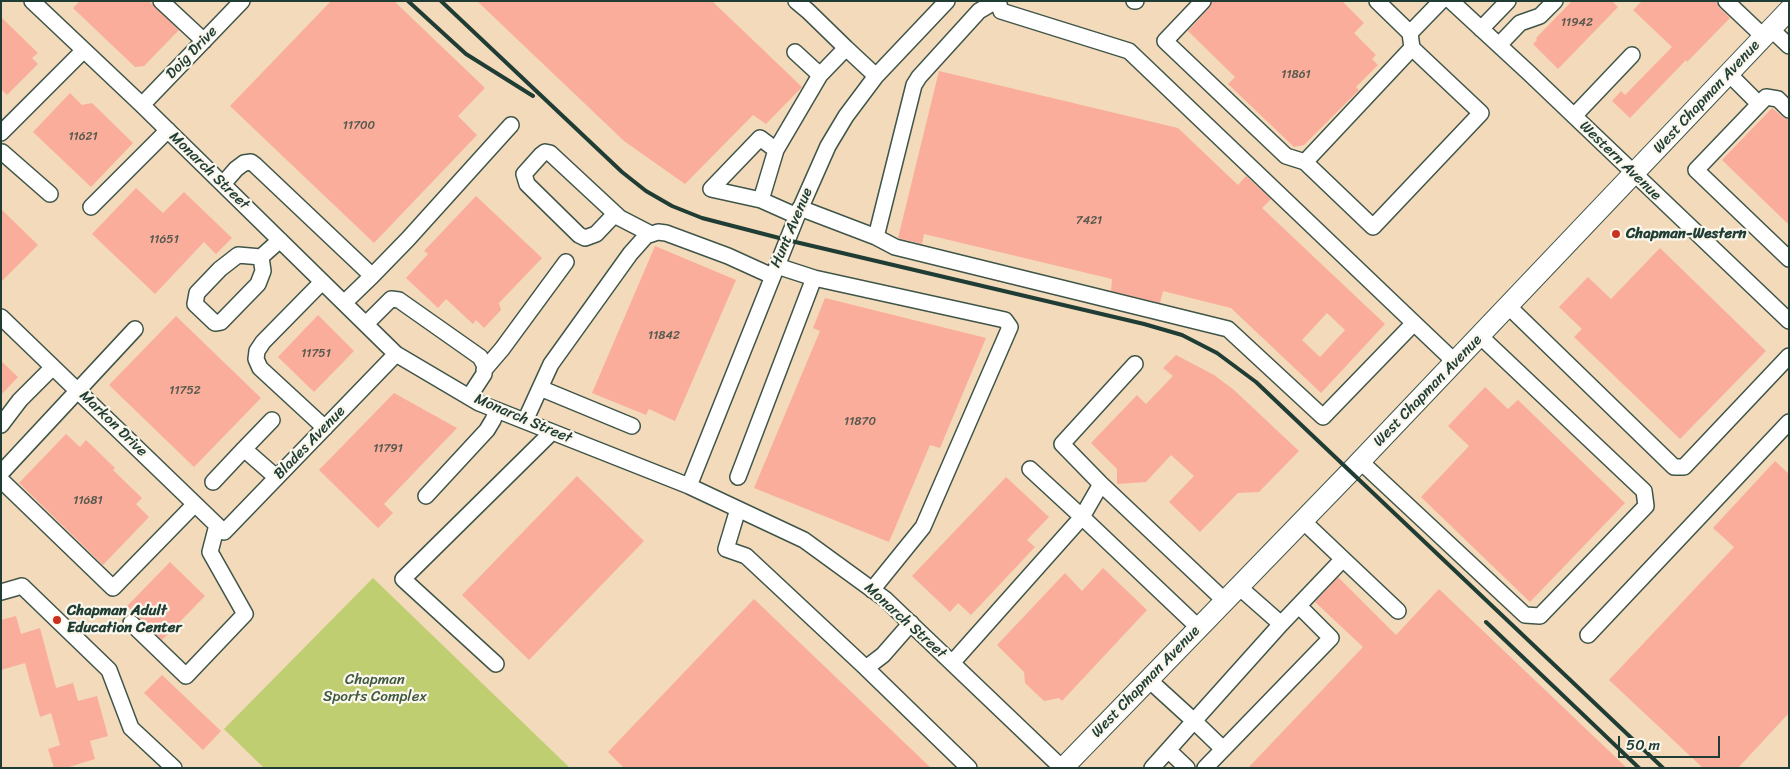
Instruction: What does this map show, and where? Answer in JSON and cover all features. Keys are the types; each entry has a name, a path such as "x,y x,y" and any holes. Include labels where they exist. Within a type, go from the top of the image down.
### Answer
{"main road":[{"name":"West Chapman Avenue","path":"1062,768 1480,336 1789,10"}],"street":[{"name":"Monarch Street","path":"32,1 48,7 84,50 396,354 480,403 689,486 804,540 885,599 1062,768"},
{"path":"161,1 204,41"},
{"path":"796,1 876,76"},
{"name":"Hunt Avenue","path":"689,486 798,212 828,146 846,116 876,76 947,1"},
{"path":"876,237 918,77 979,11 997,1 1001,11 1129,51 1455,362"},
{"path":"1203,1 1165,41 1286,156 1305,162 1373,227 1481,113 1411,41 1377,1"},
{"path":"1305,162 1411,41 1441,1"},
{"name":"Western Avenue","path":"1451,1 1788,320"},
{"path":"1481,29 1508,1"},
{"path":"1499,45 1520,23 1540,16 1555,1"},
{"path":"1726,1 1768,33 1789,46"},
{"name":"Doig Drive","path":"142,105 204,41 232,5"},
{"path":"760,200 776,150 820,75 846,48"},
{"path":"1,134 84,50"},
{"path":"795,52 820,75"},
{"path":"1574,116 1632,55"},
{"path":"1729,74 1759,104"},
{"path":"1789,110 1778,99 1766,97 1696,170 1789,259"},
{"path":"344,303 408,239 511,125"},
{"path":"91,207 168,130"},
{"path":"776,150 760,138 711,189 760,200 876,237 895,247 1228,328 1322,417 1414,323"},
{"path":"2,152 50,194"},
{"path":"615,214 596,234 585,238 579,235 526,184 524,174 541,155 545,152 550,153 615,214 651,234"},
{"path":"223,184 236,169 244,163 251,162 372,276"},
{"path":"525,421 551,364 630,254 646,236 658,232 666,233 775,271 1005,320 1010,327 923,527 872,590"},
{"path":"261,257 263,271 258,284 221,322 215,323 195,304 197,293 220,269 238,255 261,257 280,240"},
{"path":"469,397 484,370 502,349 566,262"},
{"path":"738,477 814,278"},
{"path":"322,282 264,342 257,351 256,359 260,368 325,428"},
{"path":"366,324 391,299 399,300 480,357 485,366 484,370"},
{"path":"1508,306 1674,467 1684,467 1789,356"},
{"name":"Markon Drive","path":"1,316 221,529"},
{"path":"1,473 135,329"},
{"path":"1360,461 1525,615 1540,616 1646,506 1644,492 1480,336"},
{"name":"Blades Avenue","path":"221,529 325,428 396,354"},
{"path":"1135,364 1062,444 1102,484 1232,594 1281,624"},
{"path":"1,425 20,400 53,367"},
{"path":"540,388 632,426"},
{"path":"426,496 487,430 497,410"},
{"path":"213,482 272,420"},
{"path":"1588,635 1789,422"},
{"path":"496,664 402,579 552,432"},
{"path":"244,449 276,477"},
{"path":"1030,469 1199,628"},
{"path":"1,480 113,588 195,504"},
{"path":"952,663 1082,517 1102,484"},
{"path":"738,509 726,549 746,556 866,668 969,768"},
{"path":"1303,520 1398,611"},
{"path":"131,623 186,676 245,614 210,552 221,529"},
{"path":"1152,768 1281,624 1343,559"},
{"path":"1,592 22,586 109,670 132,728 174,768"},
{"path":"1205,768 1331,638 1299,606"},
{"path":"866,668 883,655 911,624"},
{"path":"1149,680 1224,749"},
{"path":"1168,750 1187,768"}],"green space":[{"name":"Chapman Sports Complex","path":"373,578 570,768 264,768 224,729"}],"building":[{"path":"80,1 149,1 179,30 144,66 135,67 73,8"},
{"path":"331,1 394,1 485,88 458,116 477,135 374,243 230,106"},
{"path":"477,1 712,1 802,87 766,124 753,115 685,184 624,141"},
{"path":"1212,1 1342,1 1364,23 1354,33 1376,55 1372,59 1378,65 1356,87 1359,90 1304,145 1294,147 1228,84 1235,77 1188,31 1210,7"},
{"path":"1572,1 1612,1 1618,7 1558,69 1533,44 1537,40 1536,38"},
{"path":"1642,1 1717,1 1719,7 1730,18 1630,118 1612,101 1621,91 1625,95 1672,47 1633,10"},
{"path":"1,17 38,53 32,58 38,64 7,95 1,89"},
{"path":"939,71 1178,128 1238,185 1246,176 1271,199 1262,208 1385,324 1321,393 1231,308 1163,291 1160,303 1111,291 1112,279 924,234 922,244 898,238","holes":["1327,313 1345,330 1320,357 1302,340"]},
{"path":"70,93 82,105 92,103 133,143 91,187 33,132"},
{"path":"1772,108 1783,117 1789,119 1789,225 1722,160"},
{"path":"136,188 163,213 184,192 232,238 216,254 204,242 155,294 92,234"},
{"path":"476,196 542,258 499,303 501,310 484,328 476,320 473,324 446,299 438,308 406,278 428,254 424,251"},
{"path":"1,209 38,245 1,282"},
{"path":"655,246 736,280 675,421 649,409 646,415 592,393"},
{"path":"1660,248 1766,351 1680,439 1574,337 1582,329 1559,307 1588,277 1611,299"},
{"path":"825,298 986,338 940,448 930,445 889,542 754,488 820,331 813,328"},
{"path":"318,315 354,351 314,392 278,357"},
{"path":"176,316 261,398 194,467 109,385"},
{"path":"1176,355 1214,375 1234,390 1299,451 1259,492 1238,493 1200,532 1169,502 1194,476 1171,455 1146,482 1117,484 1117,469 1091,443 1137,395 1146,404 1173,376 1163,368"},
{"path":"1,361 18,377 1,395"},
{"path":"1485,387 1508,409 1518,400 1625,503 1530,602 1421,497 1469,446 1448,426"},
{"path":"394,393 457,428 384,504 393,513 378,528 319,470"},
{"path":"66,434 80,447 86,440 115,468 113,470 142,498 136,504 149,517 103,565 19,483"},
{"path":"1775,461 1789,474 1789,713 1738,768 1703,768 1609,680 1734,547 1713,528"},
{"path":"577,476 644,541 529,660 462,595"},
{"path":"1006,477 1049,517 1027,540 1035,547 971,615 958,603 950,612 912,576"},
{"path":"170,562 205,596 162,640 127,606"},
{"path":"1103,568 1147,610 1062,701 1059,698 1044,701 1025,683 1024,672 997,645 1065,573 1082,591"},
{"path":"1338,577 1396,635 1439,589 1627,768 1248,768 1363,647 1315,602"},
{"path":"754,599 931,768 624,768 608,752"},
{"path":"16,616 21,634 40,628 56,688 73,683 78,701 97,696 108,736 90,741 95,759 66,768 54,768 48,749 60,745 51,713 40,717 25,663 1,670 1,620"},
{"path":"162,675 221,731 203,750 144,693"}],"railway":[{"path":"408,1 466,54 533,96"},
{"path":"441,1 622,172 646,191 672,206 702,218 787,240 1144,324 1182,335 1217,353 1256,382 1663,768"},
{"path":"1486,622 1639,768"}],"place":[{"name":"Chapman-Western","path":"1616,234"},
{"name":"Chapman Adult Education Center","path":"57,620"}]}
